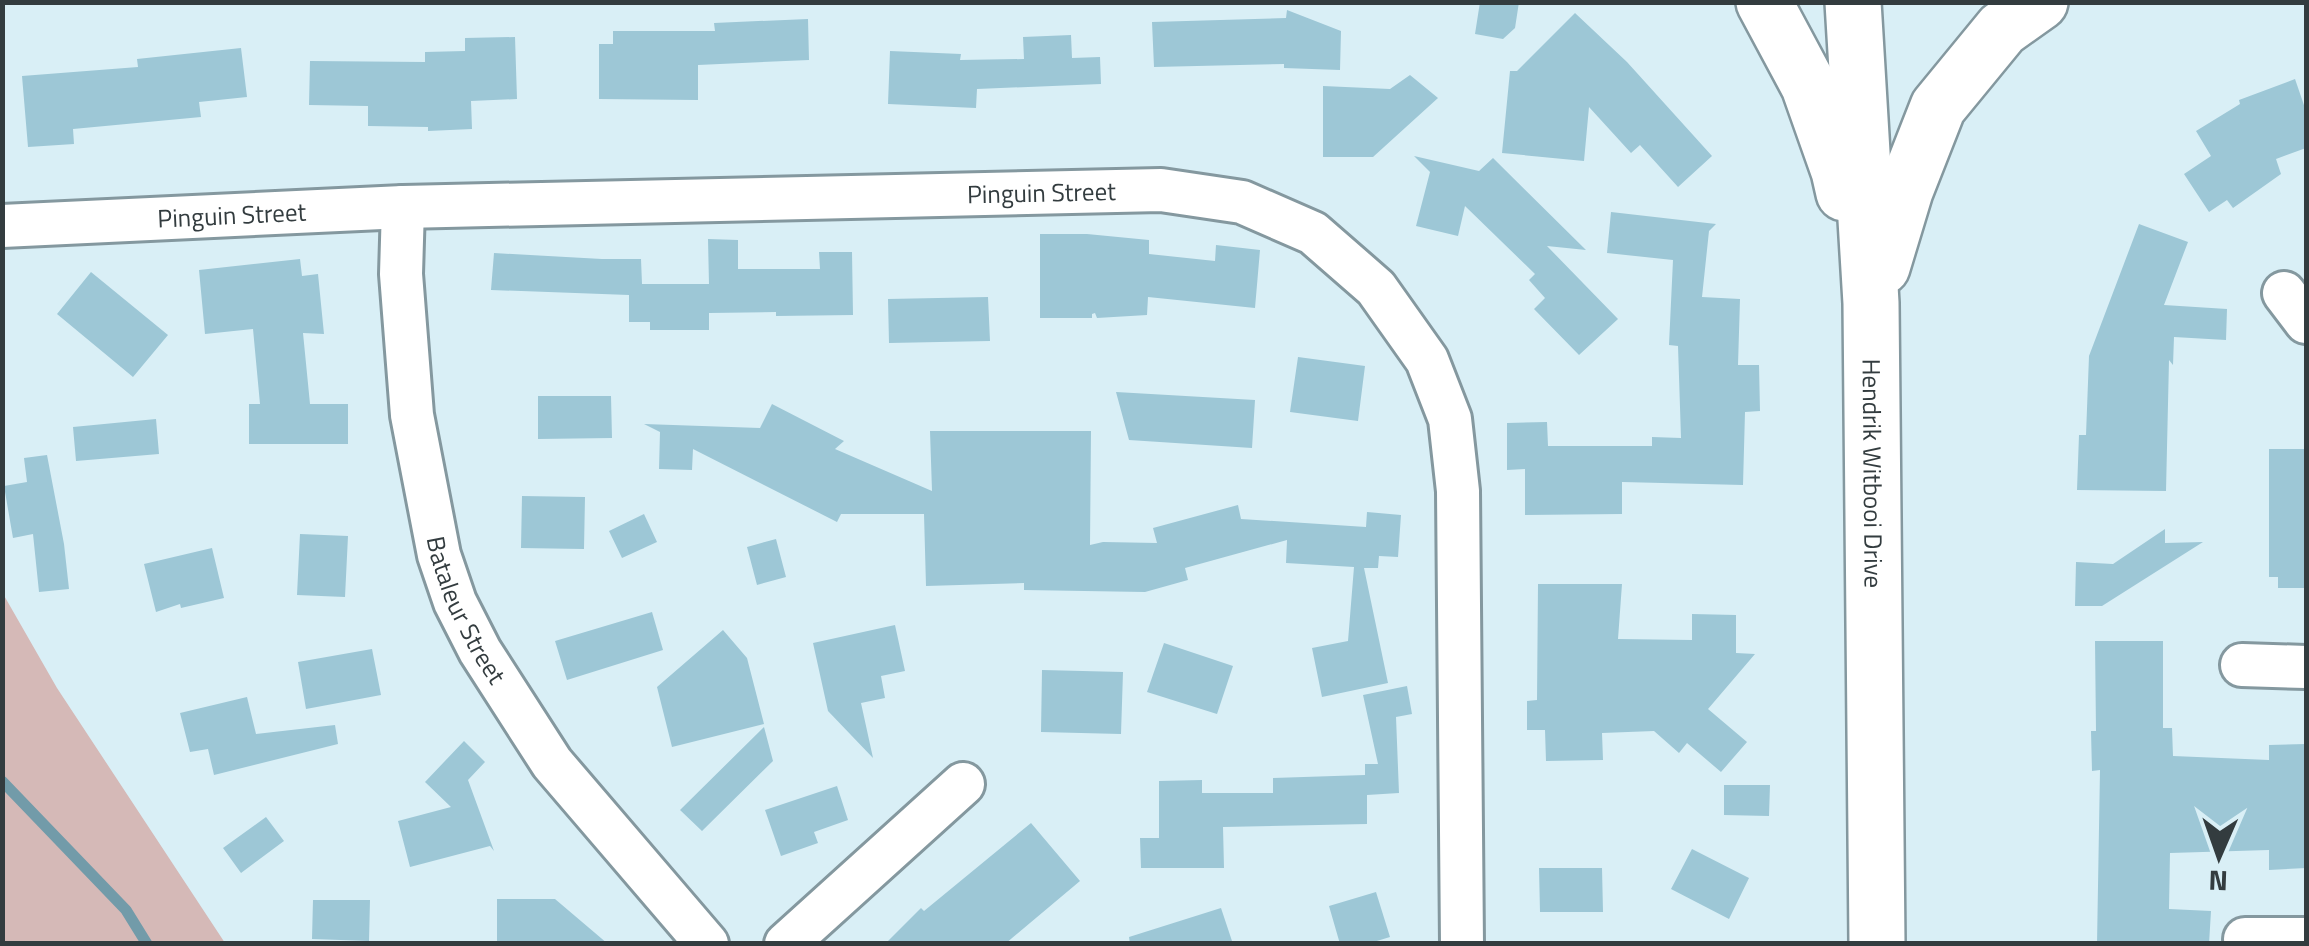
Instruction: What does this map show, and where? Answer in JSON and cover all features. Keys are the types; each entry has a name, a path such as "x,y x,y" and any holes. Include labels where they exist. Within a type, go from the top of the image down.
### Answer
{"main road":[{"path":"1764,2 1809,86 1839,171 1872,303"},
{"name":"Hendrik Witbooi Drive","path":"1854,2 1872,303 1877,944"},
{"path":"1872,303 1905,191 1938,107 2002,29 2040,2"}],"street":[{"name":"Pinguin Street","path":"2,226 403,206 1160,190 1242,202 1313,233 1376,288 1427,360 1450,419 1458,491 1462,944"},
{"name":"Bataleur Street","path":"403,206 401,274 412,415 439,555 454,602 480,651 552,762 707,944"},
{"path":"2242,665 2306,666"},
{"path":"786,944 963,784"},
{"path":"2246,939 2306,939"}],"shaded area":[{"path":"2,592 57,688 225,943 3,943"}],"building":[{"path":"1480,2 1519,2 1515,28 1503,39 1475,34"},
{"path":"1287,10 1341,31 1340,70 1284,68 1284,64 1154,67 1152,22 1286,18"},
{"path":"1575,13 1627,62 1712,156 1678,187 1640,145 1631,153 1589,107 1584,161 1502,153 1510,71 1517,71"},
{"path":"808,19 809,60 698,65 698,100 599,99 599,44 613,44 613,31 715,31 714,23"},
{"path":"1071,35 1072,58 1100,57 1101,84 977,89 976,108 888,104 890,51 961,54 960,60 1024,59 1023,37"},
{"path":"515,37 517,99 471,101 472,129 428,131 428,127 368,126 368,106 309,105 310,61 425,62 425,52 465,51 465,38"},
{"path":"241,48 247,97 199,102 201,117 73,129 74,144 28,147 22,76 138,67 137,59"},
{"path":"1410,75 1438,98 1373,157 1323,157 1323,86 1390,89"},
{"path":"2295,79 2306,111 2306,148 2276,159 2281,174 2233,208 2227,200 2209,212 2184,174 2211,156 2196,131 2240,104 2239,100"},
{"path":"1414,156 1479,171 1493,158 1586,250 1547,246 1618,319 1579,355 1534,309 1545,298 1529,280 1535,274 1465,206 1458,236 1416,226 1430,172"},
{"path":"1611,212 1716,224 1709,231 1702,297 1740,299 1738,365 1759,365 1760,411 1745,412 1743,485 1622,482 1622,514 1525,515 1525,469 1507,470 1507,423 1547,422 1548,446 1652,446 1652,437 1681,438 1678,346 1669,345 1673,260 1607,253"},
{"path":"2139,224 2188,242 2164,305 2227,309 2226,340 2174,337 2173,365 2169,360 2166,491 2077,490 2079,435 2086,435 2089,356"},
{"path":"1040,234 1149,240 1149,254 1215,261 1216,245 1260,250 1255,308 1148,297 1147,315 1097,318 1095,313 1092,318 1040,318"},
{"path":"708,239 738,240 738,269 820,269 819,252 852,252 853,315 709,313 709,330 650,330 650,322 629,322 629,295 491,290 494,253 641,259 642,284 709,284"},
{"path":"300,259 302,276 318,274 324,334 303,333 310,404 348,404 348,444 249,444 249,404 260,404 253,329 205,334 199,270"},
{"path":"91,272 168,335 133,377 57,314"},
{"path":"988,297 990,341 889,343 888,299"},
{"path":"1298,357 1365,366 1358,421 1290,412"},
{"path":"1116,392 1255,400 1252,448 1129,440"},
{"path":"538,396 611,396 612,438 538,439"},
{"path":"772,404 844,441 835,449 932,491 930,431 1091,431 1090,545 1157,543 1153,528 1238,505 1241,519 1366,527 1367,512 1401,515 1398,557 1379,556 1378,568 1364,568 1388,683 1322,697 1312,648 1348,641 1354,567 1286,563 1287,540 1185,568 1188,580 1145,592 1024,590 1024,583 926,586 924,514 841,514 837,522 693,449 692,470 659,469 660,432 644,424 760,428"},
{"path":"156,419 159,454 76,461 73,427"},
{"path":"2269,449 2306,449 2306,588 2278,588 2278,577 2269,577"},
{"path":"47,455 69,589 39,592 33,534 13,538 4,486 27,482 24,458"},
{"path":"522,496 585,497 584,549 521,548"},
{"path":"644,514 657,542 622,558 609,531"},
{"path":"2165,529 2165,543 2203,542 2102,606 2075,606 2076,562 2113,564"},
{"path":"300,534 348,536 345,597 297,595"},
{"path":"776,539 786,577 757,585 747,547"},
{"path":"212,548 224,598 156,612 144,564"},
{"path":"1538,584 1622,584 1618,639 1692,640 1692,614 1736,615 1736,653 1755,654 1708,709 1747,742 1721,772 1687,743 1679,753 1654,731 1602,733 1603,760 1546,761 1545,730 1527,730 1527,701 1537,700"},
{"path":"652,612 663,650 567,680 555,641"},
{"path":"895,625 905,671 881,676 885,698 861,703 873,758 828,711 813,643"},
{"path":"723,630 747,658 764,724 672,747 657,687"},
{"path":"2095,641 2163,641 2163,728 2172,728 2173,756 2269,760 2269,745 2306,744 2306,868 2269,870 2269,850 2170,853 2169,909 2211,911 2209,944 2097,944 2100,770 2092,771 2091,731 2096,731"},
{"path":"1164,643 1233,666 1217,714 1147,692"},
{"path":"372,649 381,695 306,709 298,662"},
{"path":"1042,670 1123,672 1121,734 1041,732"},
{"path":"1407,686 1412,714 1396,717 1399,793 1367,795 1367,824 1223,827 1224,868 1141,868 1140,838 1159,838 1159,781 1202,780 1202,793 1273,793 1273,778 1365,775 1365,764 1378,764 1363,695"},
{"path":"247,697 256,734 335,725 338,744 214,775 208,749 190,752 180,713"},
{"path":"764,727 773,761 702,831 680,810"},
{"path":"464,741 485,762 468,780 494,851 490,846 410,867 398,821 451,807 425,782"},
{"path":"1724,785 1770,785 1769,816 1724,815"},
{"path":"837,786 848,820 814,832 818,843 781,856 765,810"},
{"path":"266,817 284,841 241,873 223,848"},
{"path":"1031,823 1080,881 1005,944 885,944 921,908 924,911"},
{"path":"1692,849 1749,878 1729,919 1671,889"},
{"path":"1539,868 1602,868 1603,912 1540,912"},
{"path":"1376,892 1390,937 1367,944 1340,944 1329,906"},
{"path":"497,899 555,899 608,944 497,944"},
{"path":"313,900 370,900 369,941 312,939"},
{"path":"1221,908 1233,944 1130,944 1129,937"}],"waterway":[{"path":"2,781 126,910 147,944"}]}
